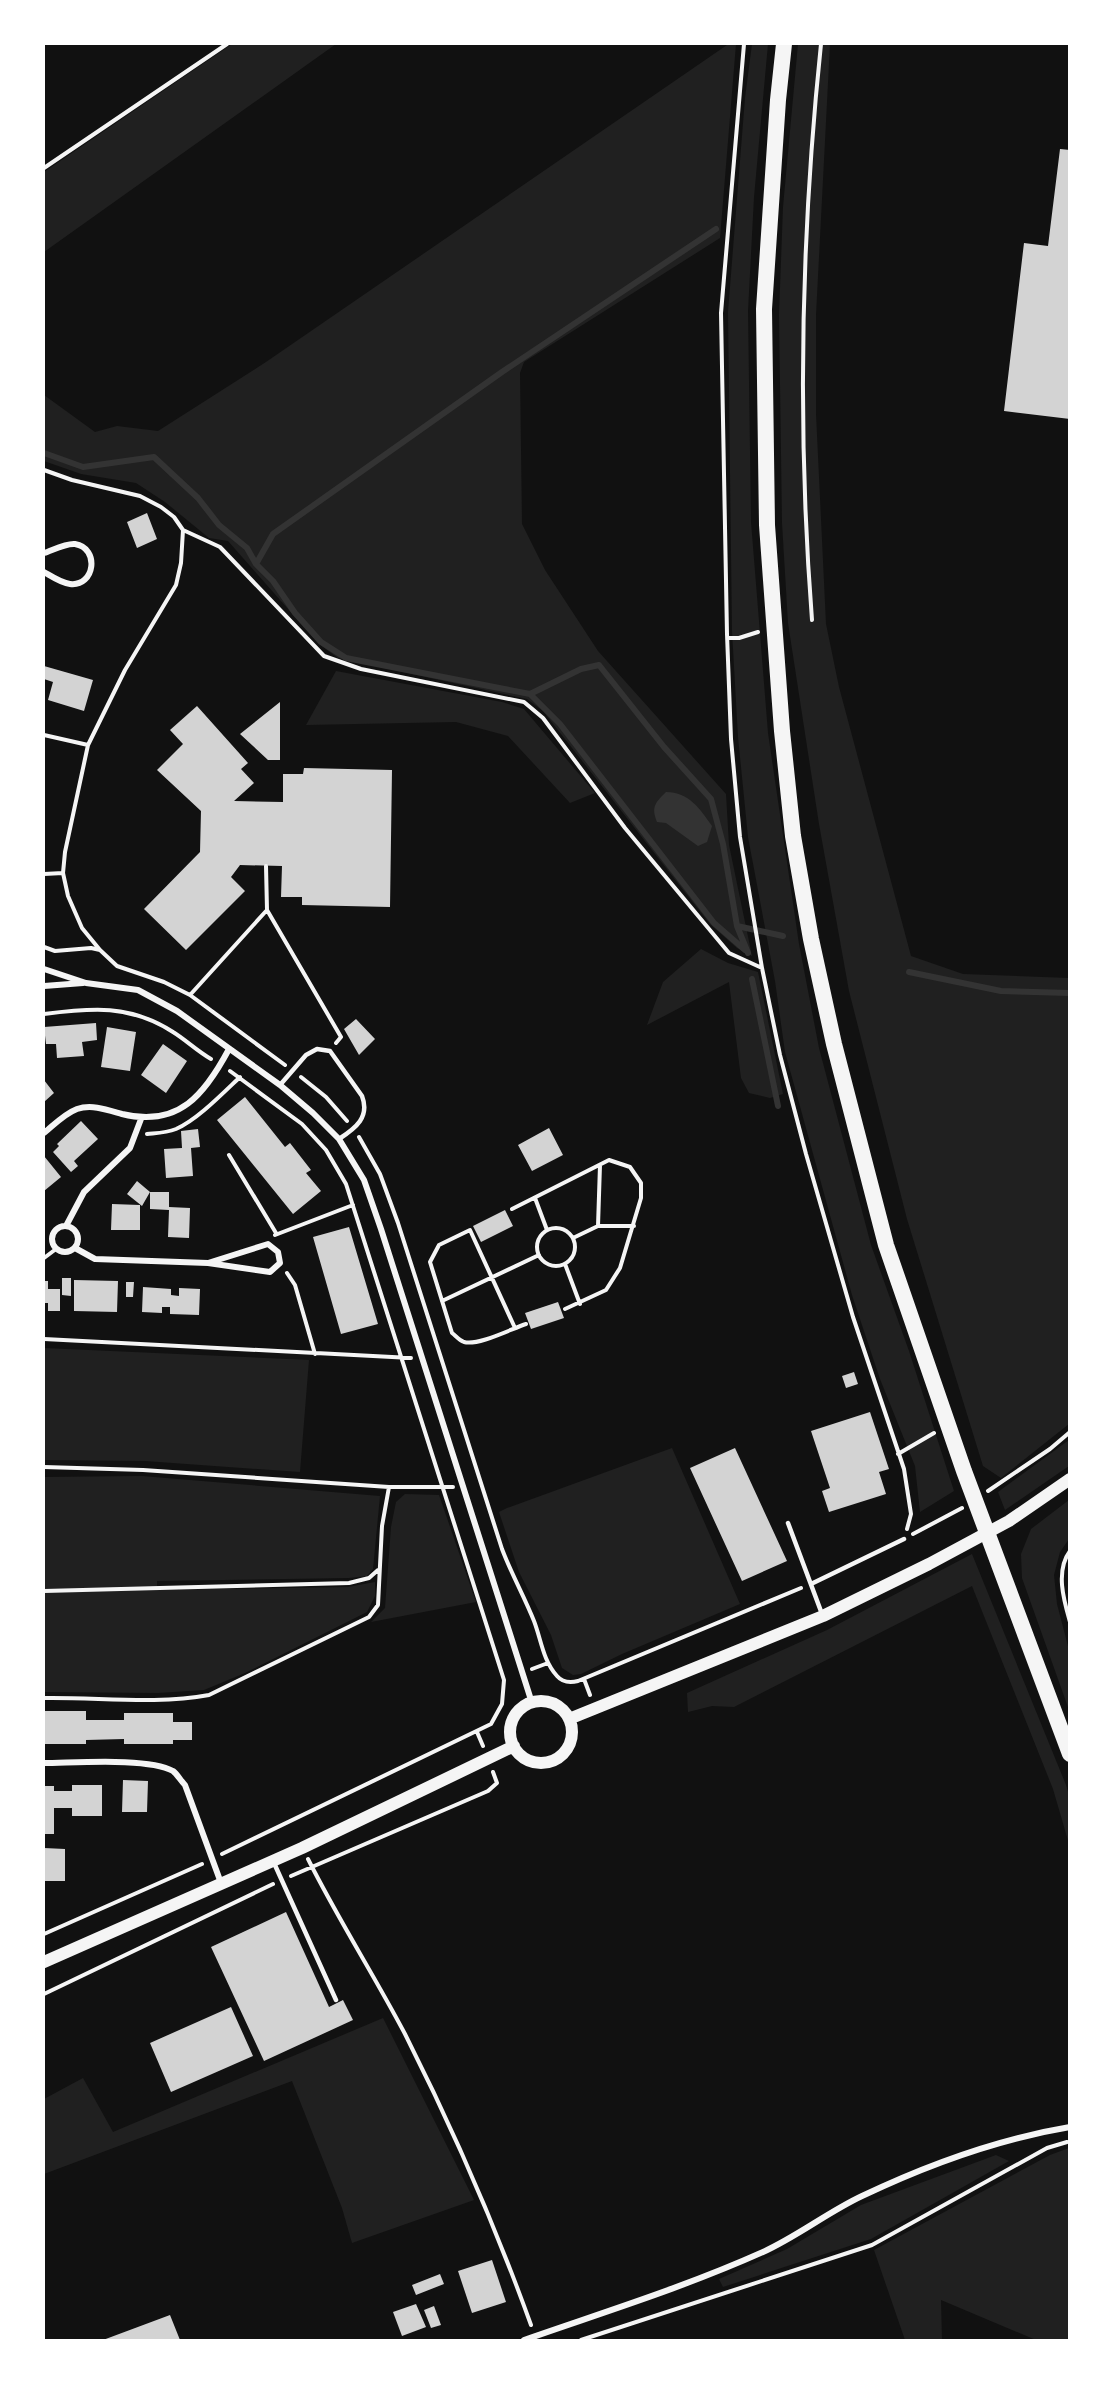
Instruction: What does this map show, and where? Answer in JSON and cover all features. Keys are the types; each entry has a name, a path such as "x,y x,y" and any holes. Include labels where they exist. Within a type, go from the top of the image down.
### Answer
{"highway":[{"path":"784,44 764,309 767,525 782,731 793,836 811,939 860,1150 886,1245 995,1559 1070,1754"}],"main road":[{"path":"569,1719 823,1616 929,1564 1008,1521 1070,1479"},
{"path":"532,1703 554,1704 569,1719 571,1741 565,1752 556,1759 540,1763 529,1761 519,1754 514,1746 511,1730 514,1719 519,1711 532,1703"},
{"path":"44,1962 302,1848 514,1746"}],"street":[{"path":"44,553 69,544 76,544 87,551 92,563 88,576 77,583 64,582 44,572"},
{"path":"44,969 86,983 138,990 177,1011 280,1085 339,1139 364,1180 532,1703"},
{"path":"44,986 86,983"},
{"path":"44,1133 64,1116 78,1108 94,1107 141,1119 158,1118 176,1112 192,1102 206,1087 229,1049"},
{"path":"66,1226 84,1192 130,1148 141,1119"},
{"path":"66,1226 74,1229 78,1236 75,1248 64,1253 56,1249 52,1236 57,1229 66,1226"},
{"path":"75,1248 95,1259 103,1260 208,1263 270,1272 280,1263 278,1252 268,1244 208,1263"},
{"path":"44,1763 136,1764 157,1766 174,1772 184,1785 221,1883"},
{"path":"524,2340 707,2276 766,2250 861,2196 951,2159 1004,2142 1070,2127"}],"lane":[{"path":"280,1085 306,1055 317,1049 330,1051 362,1096 365,1105 365,1113 355,1129 339,1139"},
{"path":"788,1523 823,1616"},
{"path":"811,1584 904,1539"},
{"path":"272,1861 336,2000"}],"path":[{"path":"44,168 227,44"},
{"path":"744,44 721,313 727,638 731,739 740,837 762,968 780,1055 853,1317 898,1454 909,1495 911,1514 904,1539"},
{"path":"812,620 804,522 801,414 807,207 821,44"},
{"path":"44,470 72,480 141,496 161,507 174,517 183,530 220,547 324,656 361,669 524,702 543,718 625,828 729,953 762,968"},
{"path":"183,530 181,563 176,585 125,670 88,745 65,852 63,873 68,896 82,928 117,966 164,982 190,995 292,1070 326,1097 355,1129 380,1174 502,1549 513,1578 534,1620 548,1663 558,1677 563,1681 578,1681 811,1584"},
{"path":"727,638 740,638 759,632"},
{"path":"44,735 88,745"},
{"path":"266,866 267,910 341,1037 330,1051"},
{"path":"44,874 63,873"},
{"path":"190,995 267,910"},
{"path":"44,947 55,951 91,948 100,950"},
{"path":"44,1014 101,1008 140,1016 173,1032 221,1065 302,1124 326,1150 345,1184 353,1205 504,1680 502,1704 491,1724 211,1860 44,1934"},
{"path":"229,1155 276,1234"},
{"path":"512,1209 609,1160 630,1167 641,1183 641,1198 620,1268 606,1290 565,1309"},
{"path":"598,1226 600,1165"},
{"path":"535,1198 547,1230"},
{"path":"268,1244 276,1234 353,1205"},
{"path":"573,1238 598,1226 634,1226"},
{"path":"562,1229 573,1238 574,1253 565,1264 550,1265 539,1256 538,1241 547,1230 562,1229"},
{"path":"515,1328 470,1230 440,1245 430,1262 452,1333 461,1341 472,1343 515,1328 526,1324"},
{"path":"44,1258 56,1249"},
{"path":"442,1301 539,1256"},
{"path":"280,1263 295,1285 315,1354"},
{"path":"565,1264 580,1304"},
{"path":"44,1339 402,1359"},
{"path":"898,1454 935,1432"},
{"path":"44,1467 143,1470 389,1486 443,1488 462,1486"},
{"path":"44,1698 163,1700 209,1695 369,1617 378,1605 382,1526 389,1486"},
{"path":"1070,1551 1066,1556 1062,1575 1064,1601 1070,1622"},
{"path":"44,1591 349,1583 369,1578 379,1570"},
{"path":"302,1848 404,2033 470,2168 508,2260 535,2337"},
{"path":"581,2340 872,2245 1047,2148 1070,2141"}],"shaded area":[{"path":"232,44 336,44 44,252 44,172"},
{"path":"736,44 720,238 524,362 520,373 522,524 545,570 598,651 726,794 729,845 752,956 737,948 710,924 543,711 527,699 338,658 319,644 228,541 209,538 165,502 136,483 81,474 44,461 44,395 95,432 117,426 158,431 266,362 727,45"},
{"path":"752,44 768,44 754,197 748,311 751,522 768,733 799,944 819,1048 871,1245 909,1351 954,1491 920,1512 915,1466 880,1379 852,1295 785,1052 775,981 748,837 738,737 732,631 728,312 745,98"},
{"path":"798,44 830,44 816,315 816,414 826,624 839,687 911,956 963,974 1069,978 1069,1424 1001,1478 983,1466 907,1219 849,991 819,824 788,623 782,523 779,315 783,207"},
{"path":"336,671 502,702 524,709 595,793 570,803 508,736 456,722 306,725"},
{"path":"666,792 687,798 703,814 712,826 707,842 698,846 666,823 657,822 654,813 655,806"},
{"path":"701,949 728,963 758,972 783,1094 770,1098 749,1093 741,1078 729,982 647,1025 663,982"},
{"path":"44,1348 309,1360 300,1472 145,1461 44,1460"},
{"path":"1069,1440 1069,1466 1005,1510 998,1492"},
{"path":"672,1448 740,1604 581,1674 573,1675 562,1668 551,1635 519,1572 499,1512"},
{"path":"142,1476 380,1496 373,1569 367,1576 157,1581 157,1590 348,1587 375,1582 375,1596 367,1612 245,1673 204,1690 158,1693 44,1692 44,1477"},
{"path":"405,1494 439,1495 476,1602 371,1622 385,1608 391,1527 396,1502"},
{"path":"1069,1500 1069,1539 1060,1552 1054,1575 1057,1604 1069,1650 1069,1710 1022,1578 1021,1554 1031,1529"},
{"path":"972,1554 1066,1785 1069,1795 1069,1844 1053,1789 972,1586 734,1707 712,1706 688,1712 687,1693 827,1630"},
{"path":"383,2018 474,2200 352,2243 342,2208 292,2081 44,2174 44,2099 83,2078 113,2132"},
{"path":"1069,2148 1069,2340 1036,2340 941,2300 942,2340 905,2340 874,2250 1050,2155"},
{"path":"996,2155 1009,2161 871,2239 723,2287 719,2279 787,2249 861,2205"}],"building":[{"path":"1060,149 1070,150 1070,419 1004,411 1024,243 1048,246"},
{"path":"147,513 157,539 137,548 127,522"},
{"path":"44,666 93,680 84,711 48,700 53,682 44,679"},
{"path":"280,702 280,760 268,760 240,734"},
{"path":"197,706 248,763 241,769 254,783 234,801 283,802 283,774 303,774 304,768 392,770 390,907 302,905 302,897 281,897 282,866 240,865 231,877 245,891 186,950 144,909 200,852 201,811 157,770 183,744 170,730"},
{"path":"356,1019 375,1039 359,1055 344,1029"},
{"path":"96,1023 97,1040 82,1042 84,1056 57,1058 56,1044 46,1044 44,1027"},
{"path":"107,1027 136,1032 130,1071 101,1067"},
{"path":"163,1044 187,1061 166,1093 141,1075"},
{"path":"44,1080 54,1093 44,1102"},
{"path":"245,1097 285,1147 290,1143 311,1170 306,1173 321,1191 293,1214 217,1120"},
{"path":"81,1121 98,1139 74,1161 78,1166 71,1172 53,1152 59,1146 57,1144"},
{"path":"549,1128 563,1155 532,1171 518,1145"},
{"path":"198,1129 200,1147 191,1148 193,1176 166,1178 164,1149 182,1148 181,1131"},
{"path":"44,1156 61,1177 44,1191"},
{"path":"137,1181 150,1192 142,1206 127,1194"},
{"path":"150,1192 169,1192 169,1207 190,1208 189,1238 168,1237 169,1210 150,1209"},
{"path":"112,1204 140,1205 140,1230 111,1230"},
{"path":"505,1210 513,1226 481,1242 473,1226"},
{"path":"349,1227 378,1324 341,1334 313,1237"},
{"path":"62,1278 71,1278 71,1296 62,1295"},
{"path":"74,1280 118,1281 117,1312 74,1311"},
{"path":"44,1281 48,1281 48,1289 60,1289 60,1311 48,1311 48,1303 44,1303"},
{"path":"126,1282 134,1282 133,1297 126,1297"},
{"path":"143,1287 171,1289 171,1295 179,1296 179,1288 200,1289 199,1315 170,1314 170,1307 162,1307 162,1313 142,1312"},
{"path":"558,1302 564,1318 531,1329 525,1313"},
{"path":"854,1372 858,1384 846,1388 842,1376"},
{"path":"870,1412 889,1469 879,1472 886,1494 829,1512 822,1491 830,1488 811,1431"},
{"path":"735,1448 787,1561 742,1581 690,1468"},
{"path":"44,1711 86,1711 86,1720 124,1720 124,1713 173,1713 173,1722 192,1722 192,1740 173,1740 173,1744 124,1744 124,1739 86,1740 86,1744 44,1744"},
{"path":"123,1780 148,1781 147,1812 122,1812"},
{"path":"72,1785 102,1785 102,1816 72,1816 72,1808 54,1808 54,1834 44,1834 44,1786 54,1786 54,1791 72,1791"},
{"path":"44,1848 65,1849 65,1881 44,1881"},
{"path":"286,1912 329,2007 343,2000 353,2020 264,2061 211,1947"},
{"path":"231,2007 253,2056 171,2092 150,2043"},
{"path":"492,2260 506,2302 472,2313 458,2271"},
{"path":"440,2274 444,2284 416,2295 412,2285"},
{"path":"416,2304 426,2327 402,2336 393,2312"},
{"path":"434,2306 441,2325 431,2328 424,2310"},
{"path":"170,2315 180,2340 103,2340"}],"waterway":[{"path":"256,564 273,534 502,372 716,229"},
{"path":"44,453 83,467 154,457 198,498 219,525 247,548 256,564 273,581 295,613 321,642 346,658 530,694 581,669 599,665 664,747 711,799 723,844 737,926 748,953"},
{"path":"530,694 560,724 714,923 745,950"},
{"path":"737,926 783,936"},
{"path":"909,972 1001,991 1070,993"},
{"path":"752,979 778,1106"}]}
